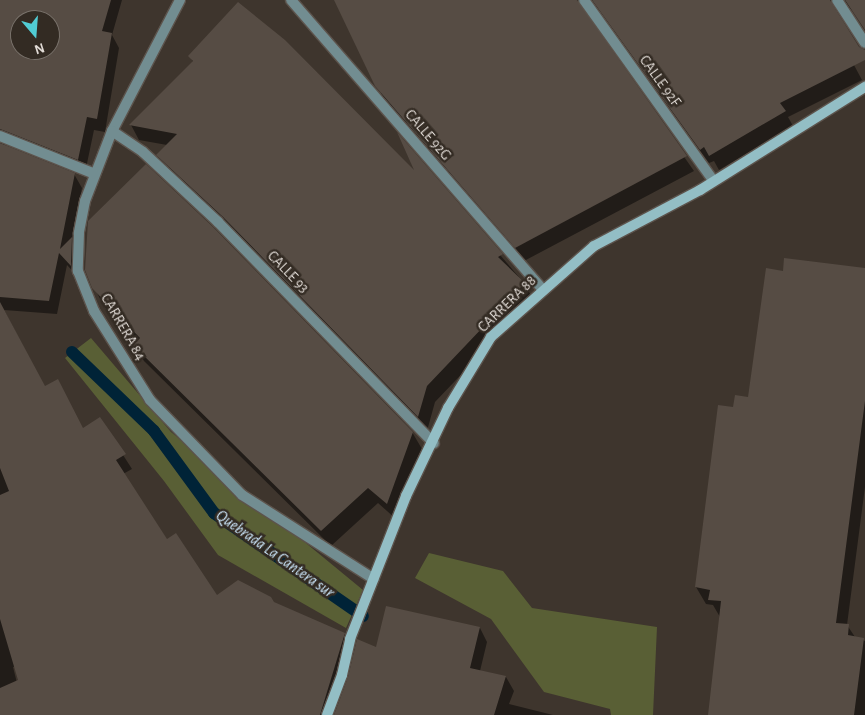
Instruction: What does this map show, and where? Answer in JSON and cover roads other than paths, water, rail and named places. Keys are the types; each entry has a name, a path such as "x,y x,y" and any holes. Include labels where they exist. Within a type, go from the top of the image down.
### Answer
{"street":[{"name":"CALLE 92G","path":"291,0 542,289"},
{"name":"CALLE 92F","path":"584,0 712,179"},
{"path":"836,0 865,43"},
{"name":"CARRERA 84","path":"178,1 112,132 95,174 85,201 79,233 78,271 94,311 150,400 242,495 374,579"},
{"name":"CARRERA 88","path":"327,715 342,675 350,639 370,594 406,496 434,443 448,408 491,337 542,289 594,246 700,190 712,179 865,87"},
{"name":"CALLE 93","path":"112,132 144,152 218,222 434,443"},
{"path":"0,136 95,174"}],"waterway":[{"name":"Quebrada La Cantera sur","path":"72,352 154,431 214,513 363,616"}]}
